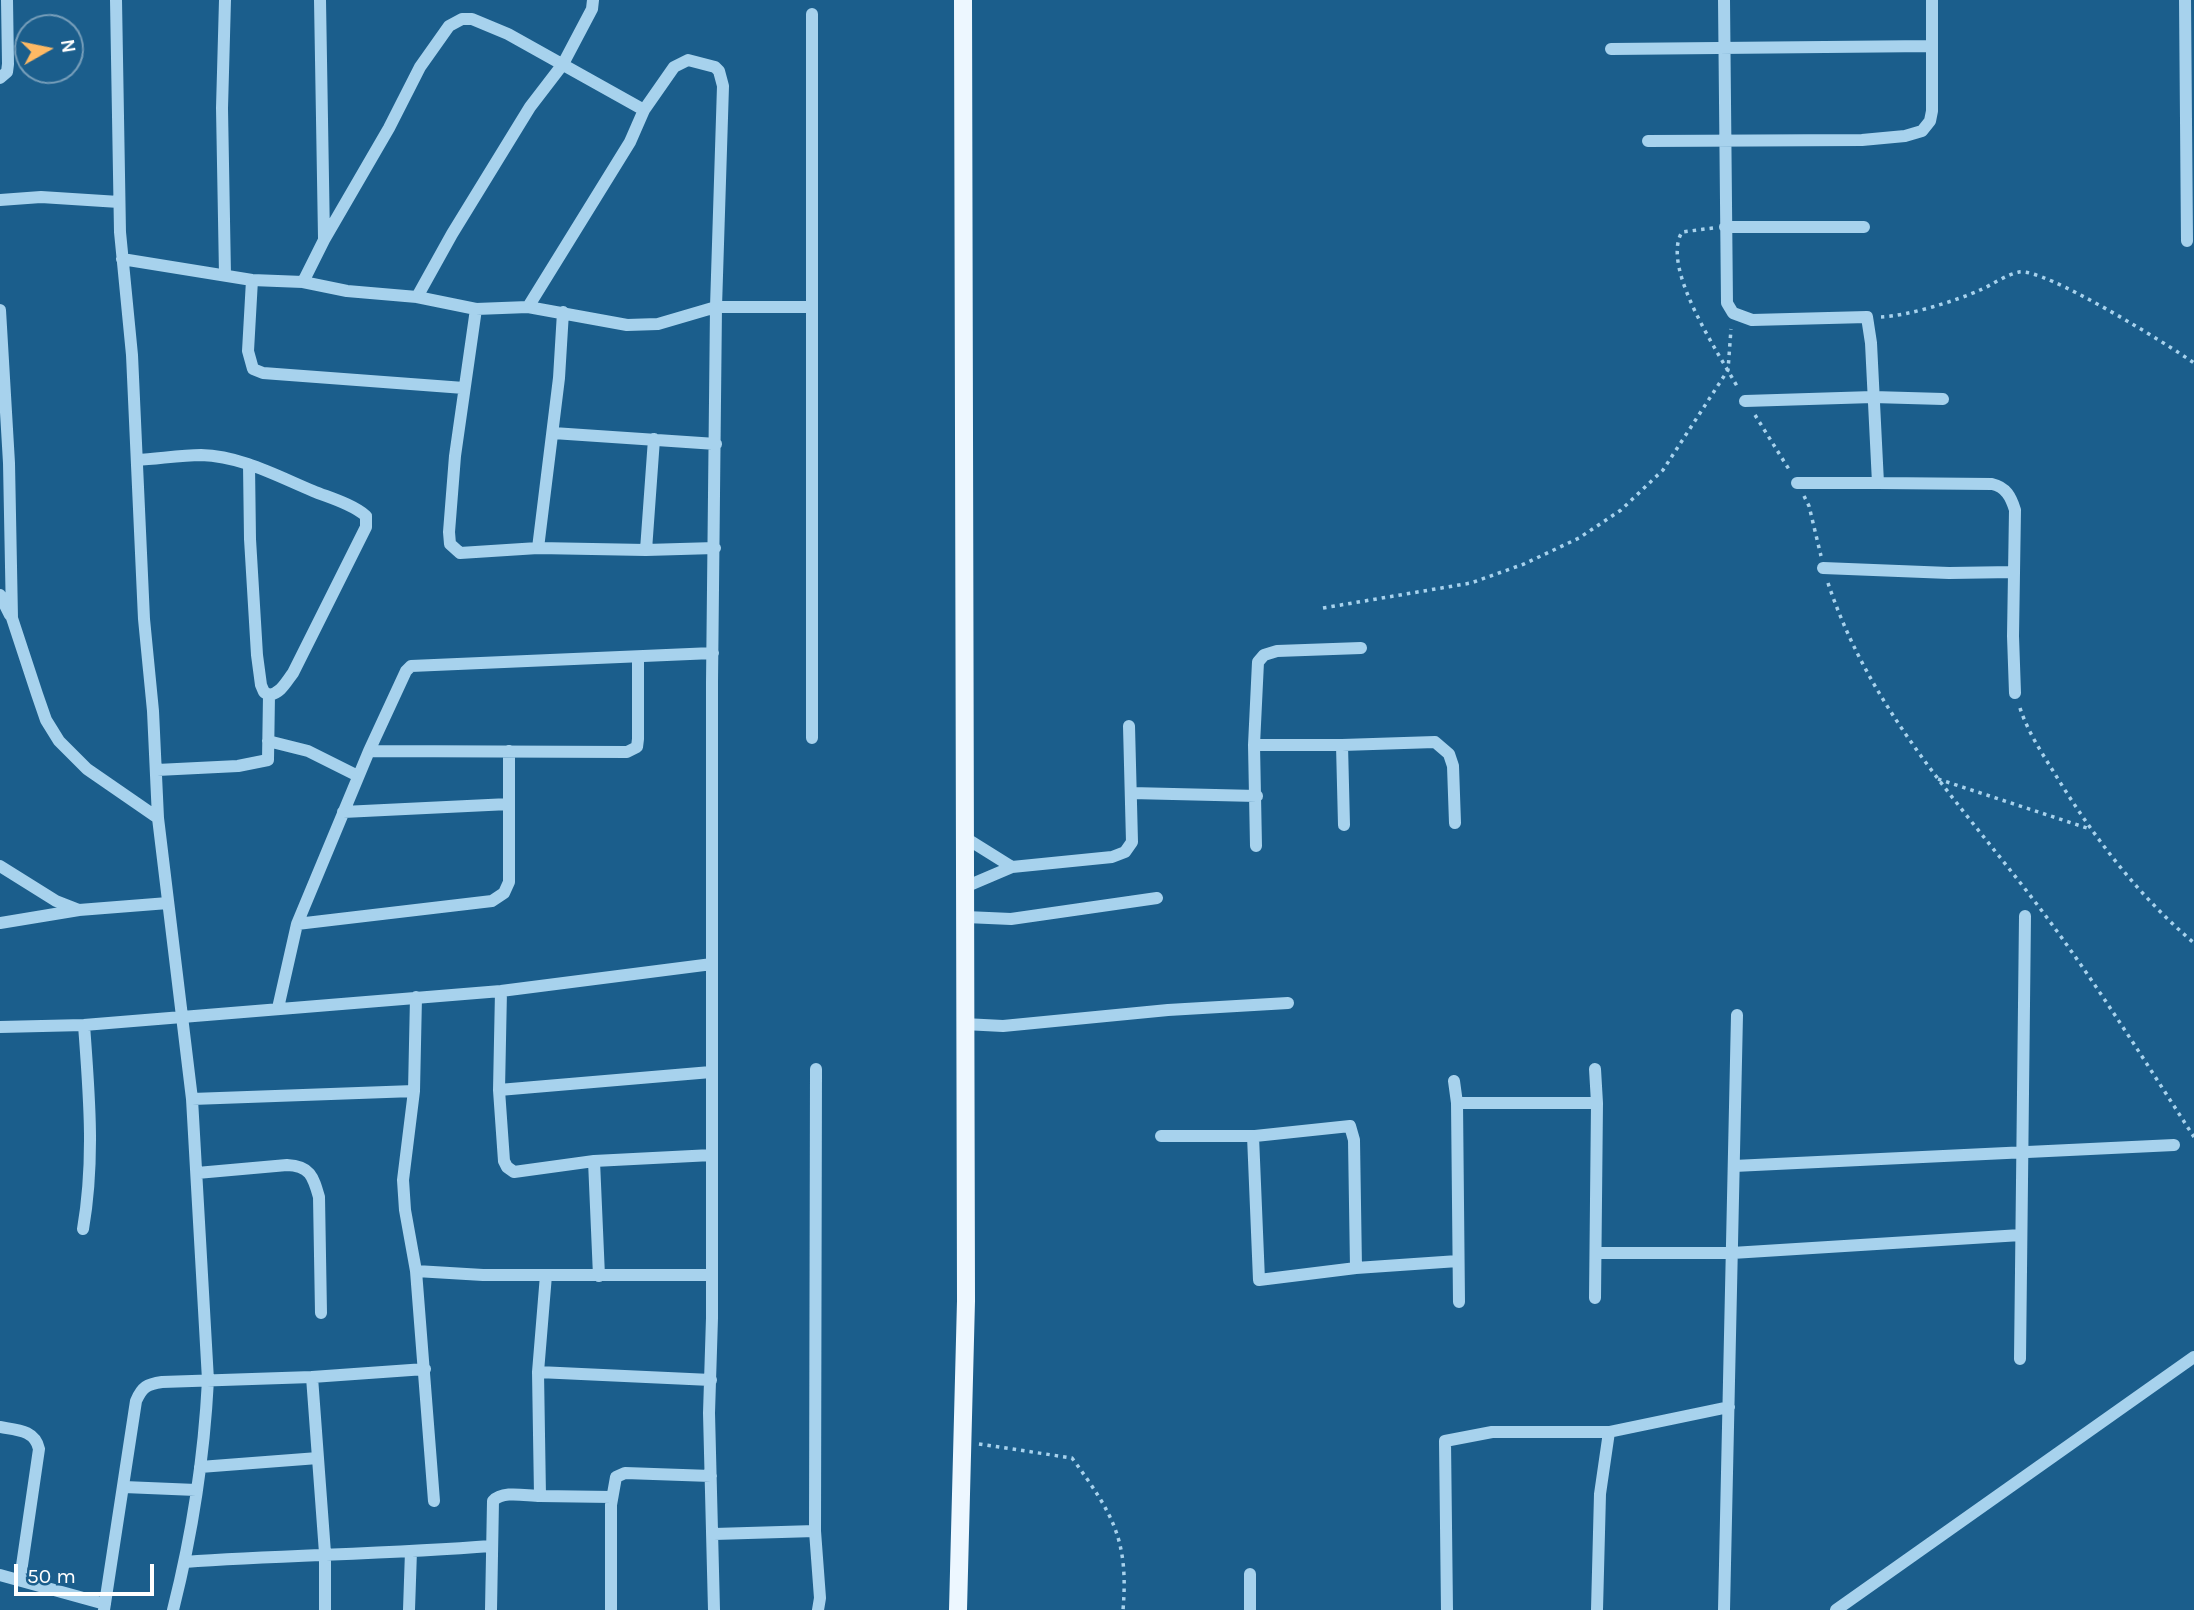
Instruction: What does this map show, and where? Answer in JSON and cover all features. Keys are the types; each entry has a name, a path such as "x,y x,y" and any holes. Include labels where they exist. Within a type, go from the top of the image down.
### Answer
{"main road":[{"path":"959,1606 966,1301 963,0"}],"street":[{"path":"0,78 7,72 8,64 7,0"},
{"path":"116,0 119,202 132,355 144,619 157,770 158,818 192,1099 208,1380 200,1467 185,1562 173,1610"},
{"path":"225,0 222,121 225,275"},
{"path":"320,0 324,240"},
{"path":"417,297 452,234 530,107 563,64 592,9 593,0"},
{"path":"1724,0 1727,303 1733,313 1752,320 1867,317 1871,343 1878,483"},
{"path":"1648,141 1862,140 1905,136 1922,131 1930,121 1933,111 1932,0"},
{"path":"2185,0 2187,241"},
{"path":"812,14 812,738"},
{"path":"303,282 420,67 449,26 461,19 472,19 508,34 644,110"},
{"path":"1611,49 1931,46"},
{"path":"528,307 630,142 644,110 670,73 681,62 688,60 715,67 719,71 723,86 716,307 713,653 711,1476 714,1610"},
{"path":"0,200 41,197 119,202"},
{"path":"1725,227 1864,227"},
{"path":"122,258 252,280 303,282 347,291 417,297 477,309 528,307 627,325 658,324 716,307 812,307"},
{"path":"252,280 248,351 253,369 263,373 464,388"},
{"path":"477,309 464,388 452,492 450,544 460,553 538,548 715,548"},
{"path":"0,310 9,463 12,618"},
{"path":"538,548 553,433 563,312"},
{"path":"1745,401 1873,397 1943,399"},
{"path":"553,433 716,444"},
{"path":"646,550 654,439"},
{"path":"137,460 200,455 235,460 249,465 361,512 368,521 293,673 284,686 275,694 269,695 261,685 257,655 250,539 249,465"},
{"path":"1797,482 2000,485 2007,492 2015,510 2012,636 2015,693"},
{"path":"1823,568 1949,573 2014,572"},
{"path":"0,595 12,618 41,707 59,741 87,769 158,818"},
{"path":"1256,846 1254,745 1258,662 1264,655 1277,651 1361,648"},
{"path":"278,1008 297,924 369,751 406,671 411,666 713,653"},
{"path":"369,751 627,752 637,747 638,657"},
{"path":"157,770 238,766 268,760 269,695"},
{"path":"965,887 1012,867 1112,857 1125,852 1132,842 1129,726"},
{"path":"268,741 308,751 358,776"},
{"path":"1254,745 1434,742 1449,754 1453,766 1455,823"},
{"path":"1342,745 1343,825"},
{"path":"297,924 492,901 504,893 509,882 509,751"},
{"path":"1131,793 1257,796"},
{"path":"343,812 509,804"},
{"path":"964,837 1012,867"},
{"path":"0,866 56,901 79,910"},
{"path":"966,917 1011,919 1157,898"},
{"path":"0,923 79,910 168,903"},
{"path":"2020,1359 2025,916"},
{"path":"0,1027 84,1025 501,990 712,964"},
{"path":"501,990 499,1090 504,1161 507,1167 514,1171 594,1161 712,1155"},
{"path":"416,997 414,1091 404,1180 405,1210 416,1271 434,1501"},
{"path":"964,1024 1003,1026 1168,1010 1288,1003"},
{"path":"1724,1610 1737,1014"},
{"path":"83,1228 89,1198 91,1140 84,1025"},
{"path":"816,1069 815,1531 820,1598 818,1610"},
{"path":"1595,1069 1595,1298"},
{"path":"499,1090 711,1072"},
{"path":"1454,1081 1457,1103 1459,1302"},
{"path":"192,1099 414,1091"},
{"path":"1457,1103 1597,1103"},
{"path":"1161,1136 1253,1136 1350,1126 1354,1140 1356,1268"},
{"path":"1253,1136 1259,1280 1356,1268 1458,1261"},
{"path":"1734,1166 2174,1145"},
{"path":"594,1161 598,1276"},
{"path":"197,1173 287,1165 300,1166 307,1171 314,1179 318,1197 321,1313"},
{"path":"1597,1253 1732,1254 2021,1235"},
{"path":"416,1271 598,1276 712,1275"},
{"path":"540,1496 538,1372 546,1275"},
{"path":"1836,1610 2194,1357"},
{"path":"0,1574 104,1607 136,1401 143,1387 162,1382 312,1377 425,1369"},
{"path":"538,1372 711,1381"},
{"path":"312,1377 325,1553 325,1610"},
{"path":"1447,1610 1445,1441 1492,1432 1609,1432 1728,1407"},
{"path":"0,1426 27,1432 33,1436 39,1449 20,1579"},
{"path":"1597,1610 1600,1494 1609,1432"},
{"path":"200,1467 318,1458"},
{"path":"611,1610 611,1497 616,1477 619,1474 657,1473 711,1476"},
{"path":"124,1487 196,1490"},
{"path":"491,1610 493,1501 497,1497 611,1497"},
{"path":"714,1534 815,1531"},
{"path":"185,1562 491,1546"},
{"path":"409,1610 411,1551"},
{"path":"1250,1574 1250,1610"}],"path":[{"path":"1725,227 1682,232 1676,248 1687,294 1745,401 1797,482 1809,506 1823,568 1841,622 1881,700 1936,778 2042,911 2194,1137"},
{"path":"1867,317 1886,317 1948,301 2026,271 2053,282 2140,328 2194,363"},
{"path":"1323,608 1471,583 1524,564 1579,538 1621,510 1663,470 1728,370 1733,313"},
{"path":"2015,693 2033,736 2089,828 2125,875 2194,943"},
{"path":"1936,778 2089,828"},
{"path":"961,1442 1072,1458 1103,1500 1113,1520 1121,1549 1123,1610"}]}
